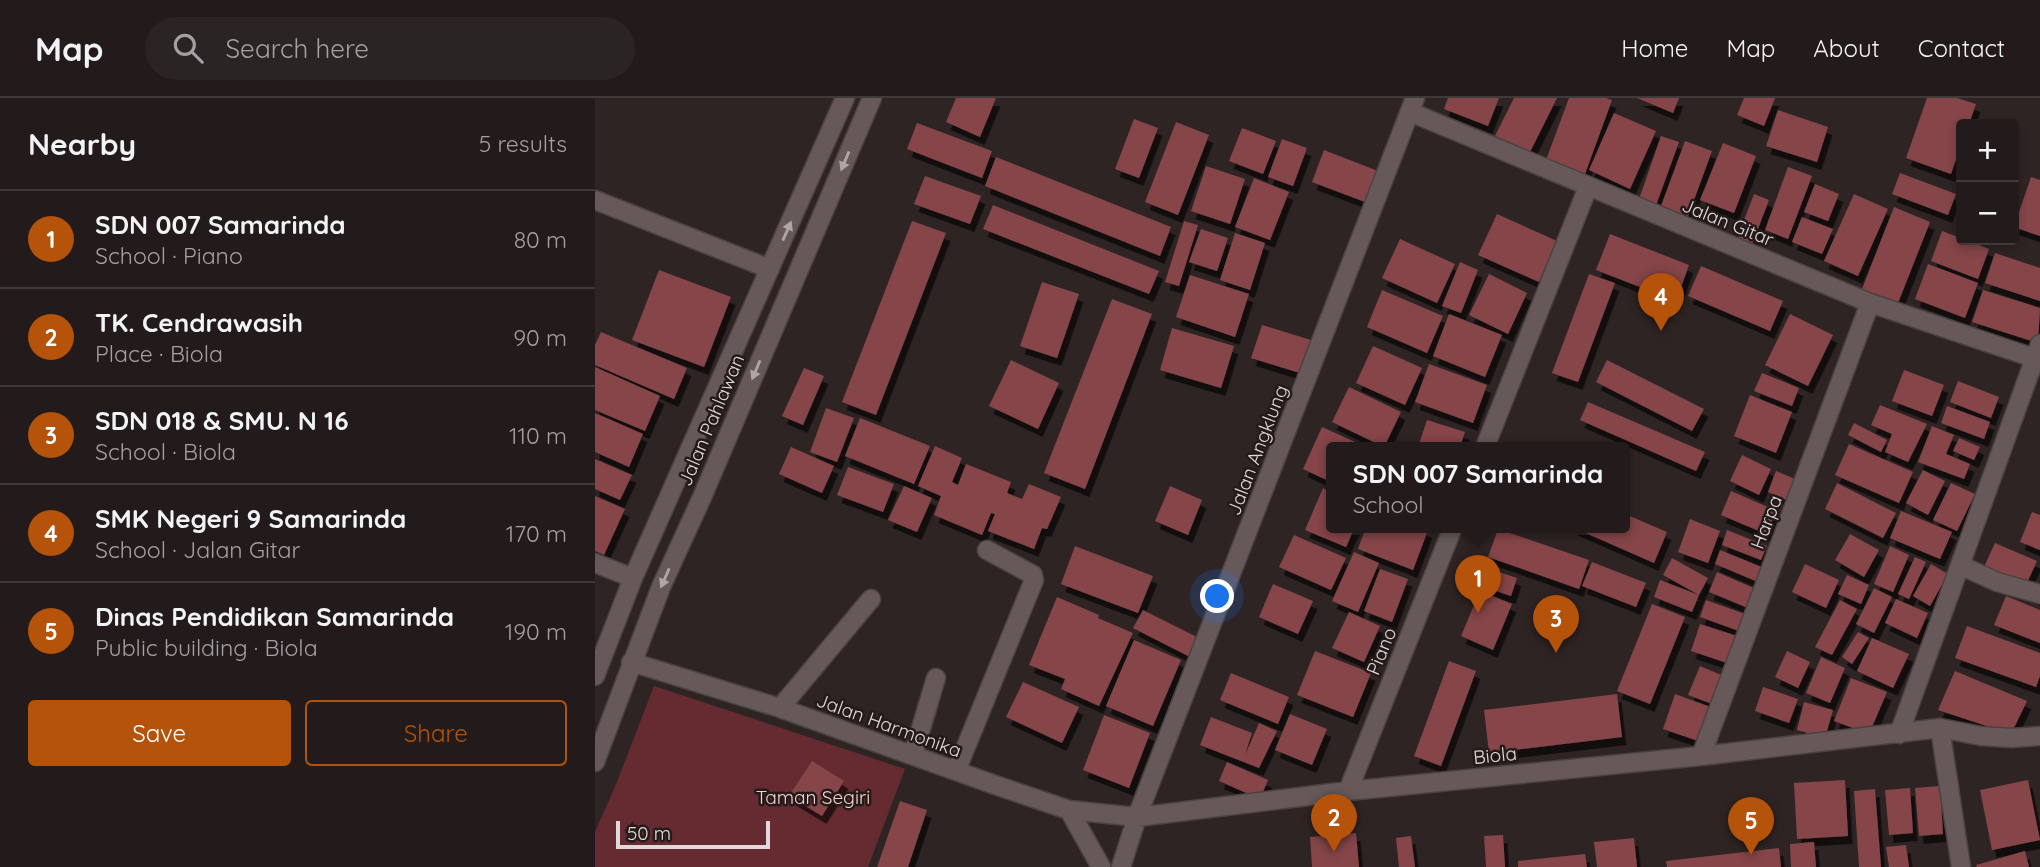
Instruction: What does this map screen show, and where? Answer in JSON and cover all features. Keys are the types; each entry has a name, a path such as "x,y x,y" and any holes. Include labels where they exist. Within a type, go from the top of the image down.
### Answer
{"street":[{"path":"845,98 869,104"},
{"name":"Jalan Pahlawan","path":"595,676 633,578 845,98"},
{"name":"Jalan Pahlawan","path":"595,762 661,587 703,495 869,104"},
{"name":"Jalan Gitar","path":"1413,105 1588,187 1870,303 2038,354"},
{"name":"Jalan Angklung","path":"1121,867 1137,817 1413,105"},
{"path":"1487,442 1588,187"},
{"path":"595,200 770,269"},
{"name":"Harpa","path":"1701,756 1870,303"},
{"path":"1899,734 2038,354"},
{"name":"Piano","path":"1348,791 1451,533"},
{"path":"956,771 1034,580 1033,575 988,550"},
{"path":"595,563 633,578"},
{"path":"1960,565 1997,582 2040,594"},
{"path":"780,708 871,598"},
{"name":"Jalan Harmonika","path":"631,662 780,708 1069,810"},
{"path":"913,755 936,677"},
{"path":"1933,729 1961,867"},
{"name":"Biola","path":"1069,810 1137,817 1348,791 1701,756 1933,729 2011,738 2040,736"},
{"path":"1069,810 1101,867"}],"green space":[{"name":"Taman Segiri","path":"654,686 905,769 868,867 595,867 595,832"}],"building":[{"path":"956,98 996,98 980,137 946,122"},
{"path":"1448,98 1499,98 1488,126 1444,109"},
{"path":"1514,98 1557,98 1529,154 1495,136"},
{"path":"1569,98 1612,100 1585,174 1546,160"},
{"path":"1637,98 1679,98 1673,113"},
{"path":"1744,98 1775,98 1764,126 1737,115"},
{"path":"1927,98 1957,98 1976,104 1971,119 1956,119 1956,160 1951,174 1906,158"},
{"path":"1778,110 1828,127 1817,162 1766,146"},
{"path":"1614,113 1656,131 1630,189 1589,170"},
{"path":"1134,119 1158,128 1139,178 1115,169"},
{"path":"1176,122 1209,135 1178,215 1145,202"},
{"path":"917,123 992,151 982,178 907,149"},
{"path":"1242,128 1276,141 1263,174 1229,161"},
{"path":"1661,136 1679,142 1655,208 1638,202"},
{"path":"1282,139 1307,148 1293,186 1268,177"},
{"path":"1685,141 1712,151 1687,219 1660,209"},
{"path":"1723,143 1756,156 1734,213 1700,200"},
{"path":"1324,150 1378,171 1365,202 1312,182"},
{"path":"996,157 1171,227 1160,256 985,186"},
{"path":"1206,166 1245,179 1230,224 1191,211"},
{"path":"1788,167 1812,176 1788,239 1765,230"},
{"path":"1900,173 1956,194 1948,215 1892,194"},
{"path":"925,176 981,196 970,224 914,204"},
{"path":"2031,177 2040,180 2040,236 2019,229 2019,212"},
{"path":"1254,178 1289,192 1270,240 1235,227"},
{"path":"1815,184 1839,194 1828,221 1804,212"},
{"path":"1754,194 1769,200 1751,247 1736,241"},
{"path":"1854,194 1888,209 1858,276 1824,261"},
{"path":"993,205 1159,271 1149,294 983,229"},
{"path":"1894,207 1930,222 1898,303 1862,289"},
{"path":"1497,214 1557,241 1539,282 1478,255"},
{"path":"1802,217 1833,229 1822,254 1792,242"},
{"path":"912,221 946,233 876,415 842,402"},
{"path":"1184,221 1198,225 1179,286 1165,282"},
{"path":"1201,229 1228,238 1217,271 1189,262"},
{"path":"1942,231 1956,236 1956,245 1979,245 1989,249 1978,279 1931,261"},
{"path":"1235,233 1265,243 1250,290 1220,280"},
{"path":"1610,234 1689,265 1676,301 1596,270"},
{"path":"1400,239 1455,264 1437,303 1382,278"},
{"path":"1995,253 2040,268 2040,301 1985,283"},
{"path":"1460,262 1478,270 1461,313 1442,306"},
{"path":"1928,264 1978,283 1965,318 1915,299"},
{"path":"1701,266 1783,301 1770,331 1688,296"},
{"path":"659,270 731,297 704,367 632,340"},
{"path":"1489,274 1527,293 1508,334 1469,315"},
{"path":"1589,274 1615,283 1578,382 1552,373"},
{"path":"1190,275 1249,294 1235,337 1176,317"},
{"path":"1042,282 1079,294 1057,358 1020,346"},
{"path":"1382,290 1443,316 1427,353 1367,327"},
{"path":"1983,290 2040,308 2038,343 1972,322"},
{"path":"1112,299 1152,314 1085,489 1044,473"},
{"path":"1449,314 1502,335 1485,377 1433,356"},
{"path":"1790,314 1833,335 1808,386 1765,365"},
{"path":"1262,325 1311,340 1300,373 1251,358"},
{"path":"1172,328 1234,346 1221,388 1160,370"},
{"path":"601,332 687,368 674,399 595,365 595,345"},
{"path":"1373,346 1422,368 1405,405 1356,383"},
{"path":"1011,360 1059,383 1038,429 989,406"},
{"path":"1607,360 1704,409 1692,431 1596,382"},
{"path":"1429,364 1487,385 1473,423 1415,402"},
{"path":"595,367 660,396 645,431 595,410"},
{"path":"804,368 824,376 803,425 782,416"},
{"path":"1904,370 1944,385 1932,416 1892,401"},
{"path":"1762,373 1799,388 1792,406 1754,391"},
{"path":"1958,381 1999,397 1991,418 1950,402"},
{"path":"1349,387 1401,412 1386,442 1374,442 1332,422"},
{"path":"1750,395 1792,412 1776,453 1734,436"},
{"path":"1588,402 1705,452 1696,471 1580,420"},
{"path":"1880,405 1927,424 1908,462 1885,452 1892,434 1871,425"},
{"path":"1947,406 1990,422 1984,439 1941,423"},
{"path":"826,408 854,418 837,462 810,452"},
{"path":"595,413 643,434 629,467 595,452"},
{"path":"860,418 930,446 914,484 845,456"},
{"path":"1427,420 1465,432 1462,442 1420,442"},
{"path":"1854,423 1887,440 1881,452 1848,435"},
{"path":"1932,426 1954,435 1946,454 1970,464 1964,479 1918,462"},
{"path":"1322,427 1355,442 1326,442 1326,480 1303,469"},
{"path":"1959,438 1980,447 1974,460 1953,451"},
{"path":"1849,444 1913,472 1899,503 1835,475"},
{"path":"935,446 962,458 952,482 958,485 966,464 1011,482 1007,493 1022,499 1029,484 1061,497 1047,529 1042,528 1034,549 988,531 995,514 991,513 982,535 934,515 941,496 918,486"},
{"path":"791,447 834,466 822,493 779,474"},
{"path":"1742,455 1771,469 1759,495 1730,481"},
{"path":"595,459 632,475 620,500 595,489"},
{"path":"848,467 894,484 883,512 837,495"},
{"path":"1923,470 1945,481 1928,515 1906,503"},
{"path":"1776,471 1800,481 1791,502 1768,492"},
{"path":"1837,483 1896,513 1883,538 1825,509"},
{"path":"1951,483 1975,494 1957,531 1933,520"},
{"path":"904,486 932,498 917,532 888,520"},
{"path":"1170,486 1202,500 1188,535 1155,521"},
{"path":"1323,488 1326,490 1326,533 1352,533 1346,547 1305,530"},
{"path":"1731,491 1777,511 1766,534 1721,515"},
{"path":"595,496 625,509 604,555 595,551"},
{"path":"1901,511 1952,532 1940,559 1890,538"},
{"path":"2032,512 2040,515 2040,550 2020,542"},
{"path":"1630,516 1667,532 1654,563 1586,533 1630,533"},
{"path":"1690,519 1720,531 1708,563 1678,552"},
{"path":"1727,530 1767,546 1761,560 1722,545"},
{"path":"1364,533 1427,533 1413,570 1358,549"},
{"path":"1497,533 1510,533 1589,560 1579,589 1488,557"},
{"path":"1850,534 1879,550 1864,577 1835,560"},
{"path":"1294,535 1346,558 1331,590 1279,567"},
{"path":"1995,543 2037,561 2025,587 1983,569"},
{"path":"1075,546 1153,576 1138,613 1061,584"},
{"path":"1890,546 1909,555 1893,592 1874,584"},
{"path":"1720,550 1764,568 1758,582 1715,564"},
{"path":"1354,552 1379,563 1358,612 1332,601"},
{"path":"1915,557 1926,562 1909,599 1898,594"},
{"path":"1672,558 1708,578 1699,595 1663,575"},
{"path":"1592,562 1646,583 1636,607 1582,586"},
{"path":"1805,564 1839,580 1826,608 1792,592"},
{"path":"1931,564 1948,574 1930,606 1913,596"},
{"path":"1484,567 1517,578 1511,596 1478,585"},
{"path":"1380,569 1408,579 1392,622 1364,611"},
{"path":"1717,572 1756,589 1748,608 1709,592"},
{"path":"1847,575 1869,585 1861,604 1838,594"},
{"path":"1660,580 1699,595 1692,612 1654,597"},
{"path":"1273,584 1313,601 1298,634 1259,617"},
{"path":"1874,588 1892,597 1874,633 1856,624"},
{"path":"1480,591 1512,604 1493,650 1461,636"},
{"path":"2006,596 2040,610 2040,643 1994,625"},
{"path":"1057,597 1133,633 1099,706 1061,689 1065,679 1029,665"},
{"path":"1896,599 1928,613 1917,638 1885,623"},
{"path":"1706,600 1745,614 1739,631 1700,617"},
{"path":"1840,600 1857,609 1832,655 1815,647"},
{"path":"1652,604 1685,617 1650,704 1617,691"},
{"path":"1143,610 1203,640 1194,659 1133,628"},
{"path":"1349,612 1380,626 1364,662 1332,648"},
{"path":"1700,624 1737,636 1727,663 1691,651"},
{"path":"1967,626 2040,653 2040,676 2036,687 1955,658"},
{"path":"1858,632 1869,638 1852,664 1842,657"},
{"path":"1872,638 1909,654 1893,688 1857,671"},
{"path":"1134,640 1181,660 1153,726 1106,706"},
{"path":"1315,651 1371,673 1353,717 1297,695"},
{"path":"1787,651 1810,662 1798,688 1775,677"},
{"path":"1821,657 1845,668 1830,703 1806,693"},
{"path":"1449,661 1476,671 1441,766 1414,756"},
{"path":"1700,666 1726,677 1715,705 1688,695"},
{"path":"1955,671 2027,701 2011,734 1938,710"},
{"path":"1231,673 1289,697 1278,724 1220,700"},
{"path":"1851,678 1887,692 1869,734 1834,721"},
{"path":"1023,682 1079,707 1062,743 1006,717"},
{"path":"1763,687 1798,699 1789,723 1755,711"},
{"path":"1617,694 1622,737 1489,753 1484,710"},
{"path":"1675,694 1716,709 1704,743 1663,729"},
{"path":"1804,702 1833,710 1825,738 1797,730"},
{"path":"1290,714 1327,729 1312,765 1275,750"},
{"path":"1104,715 1150,733 1129,788 1083,770"},
{"path":"1211,717 1252,733 1245,755 1259,723 1277,731 1259,768 1200,745"},
{"path":"812,761 844,781 822,816 789,796"},
{"path":"1227,762 1268,780 1260,799 1219,781"},
{"path":"1845,780 1848,836 1797,839 1794,783"},
{"path":"2028,780 2040,840 1992,850 1980,790"},
{"path":"1940,786 1943,834 1919,836 1915,788"},
{"path":"1910,788 1913,833 1889,835 1885,790"},
{"path":"1875,789 1881,867 1859,867 1854,791"},
{"path":"900,801 927,810 908,867 877,867"},
{"path":"1356,833 1359,867 1312,867 1310,837"},
{"path":"1503,835 1505,867 1486,867 1484,836"},
{"path":"1411,836 1415,867 1399,867 1396,838"},
{"path":"1634,838 1637,867 1597,867 1594,842"},
{"path":"1814,842 1816,867 1791,867 1790,844"},
{"path":"1906,845 1909,867 1889,867 1886,847"},
{"path":"1779,848 1781,867 1667,867 1666,861"},
{"path":"2025,851 2029,867 1976,865"},
{"path":"1585,854 1587,867 1518,867 1518,861"}],"place":[{"name":"SMK Negeri 9 Samarinda","path":"1661,331"},
{"name":"SDN 007 Samarinda","path":"1478,613"},
{"name":"SDN 018 & SMU. N 16","path":"1556,653"},
{"name":"TK. Cendrawasih","path":"1334,852"},
{"name":"Dinas Pendidikan Samarinda","path":"1751,855"}]}
